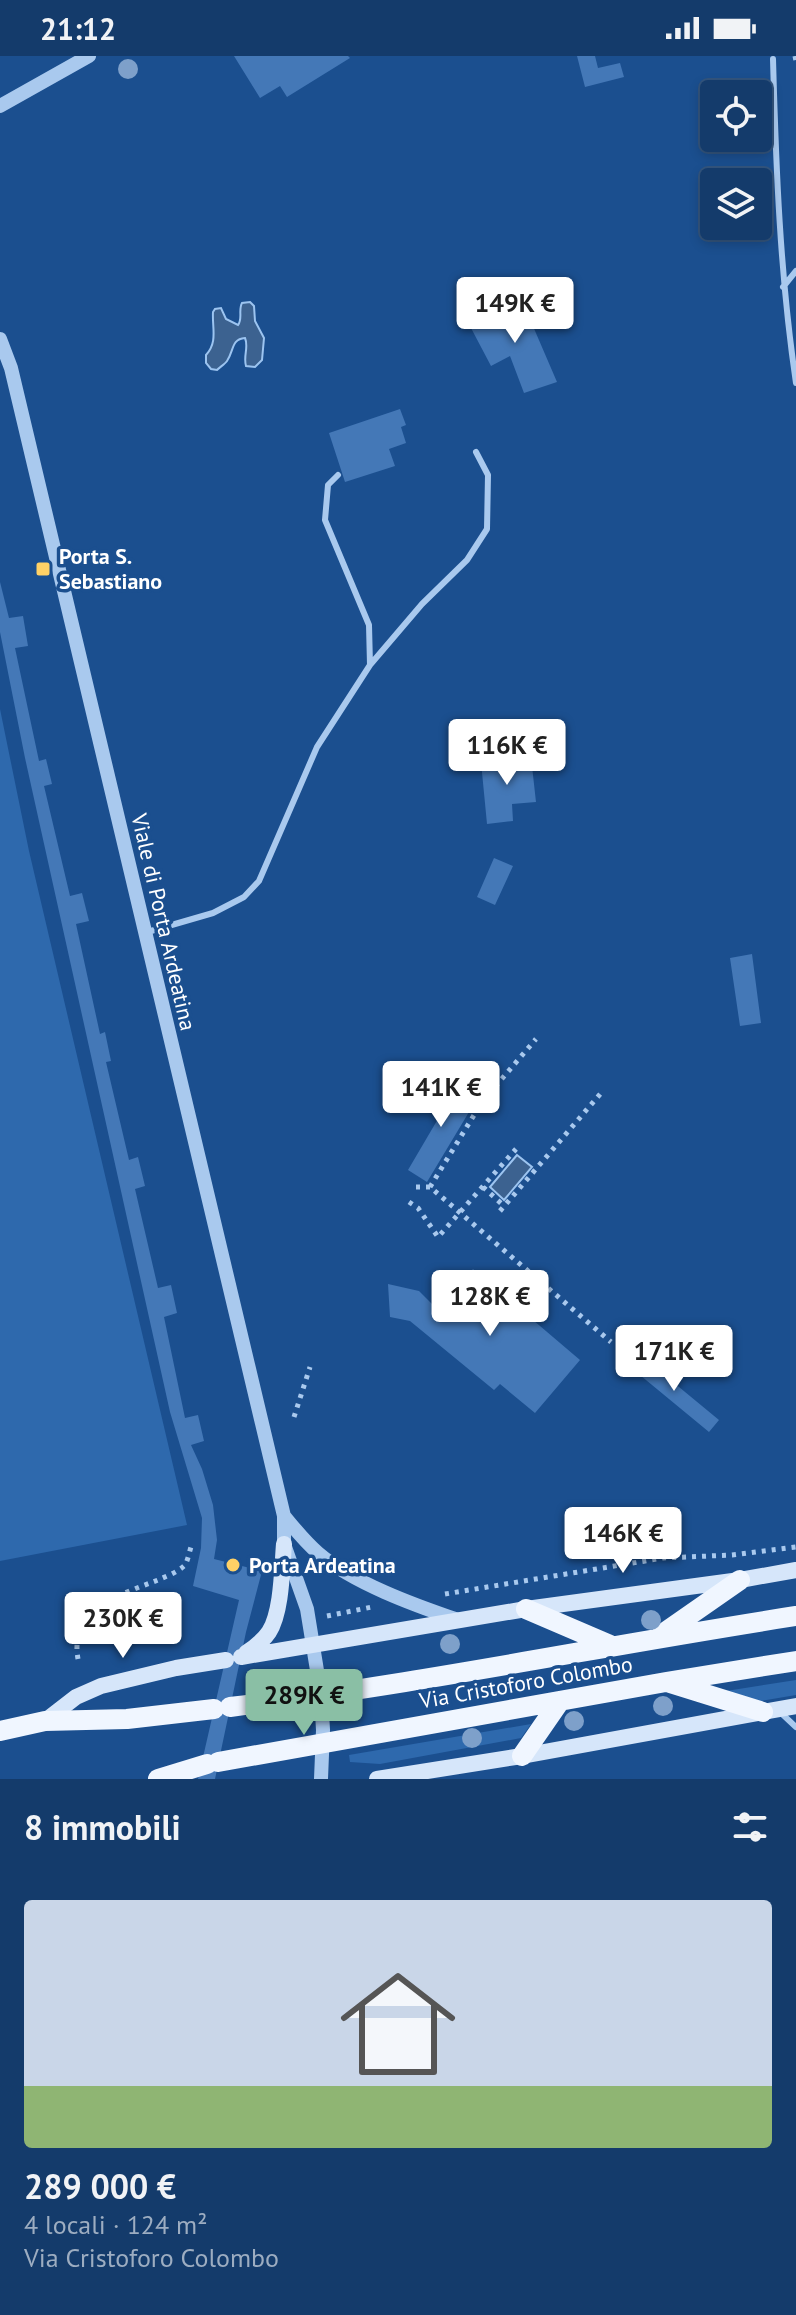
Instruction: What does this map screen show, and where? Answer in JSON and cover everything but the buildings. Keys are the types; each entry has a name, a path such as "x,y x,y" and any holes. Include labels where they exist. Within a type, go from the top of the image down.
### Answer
{"main road":[{"path":"233,1658 262,1641 272,1627 281,1587 284,1544"},
{"path":"45,1721 76,1697 101,1686 176,1668 526,1609 796,1570"},
{"path":"658,1637 740,1580"},
{"path":"526,1609 610,1645"},
{"name":"Via Cristoforo Colombo","path":"0,1731 45,1721 127,1719 414,1682 610,1645 796,1616"},
{"name":"Via Cristoforo Colombo","path":"158,1779 212,1763 323,1742 796,1661"},
{"path":"666,1682 770,1711"},
{"path":"522,1756 560,1701"},
{"path":"377,1779 796,1706"}],"street":[{"path":"1,105 89,56"},
{"name":"Viale di Porta Ardeatina","path":"0,339 11,368 284,1516 284,1544 307,1609 321,1695 321,1779"},
{"name":"Viale di Porta Ardeatina","path":"284,1516 319,1554 342,1569 406,1602 458,1620"}],"lane":[{"path":"773,59 777,203 783,287 796,383"},
{"path":"783,287 796,271"},
{"path":"144,933 213,913 244,897 259,881 317,747 370,665 422,604 467,560 487,529 488,475 476,452"},
{"path":"338,475 328,485 325,520 369,625 370,665"},
{"path":"770,1711 796,1727"}],"path":[{"path":"430,1187 482,1102 536,1039"},
{"path":"483,1187 502,1208 601,1093"},
{"path":"409,1202 418,1208 438,1237 516,1149"},
{"path":"416,1187 430,1187 611,1342"},
{"path":"294,1417 310,1367"},
{"path":"78,1659 76,1652 80,1630 89,1615 105,1601 174,1573 187,1563 191,1547"},
{"path":"434,1596 663,1558 732,1555 796,1547"}],"shaded area":[{"path":"250,302 264,338 262,360 255,367 246,366 245,338 235,343 225,363 217,370 211,369 206,363 206,355 213,340 213,312 221,308 226,319 238,325 242,303"},
{"path":"0,709 29,851 187,1525 0,1561"},
{"path":"517,1155 532,1167 504,1200 490,1187"},
{"path":"796,1680 796,1695 755,1702 726,1691"},
{"path":"531,1724 521,1738 380,1764 350,1762 349,1755"}],"place":[{"name":"Porta S. Sebastiano","path":"43,569"},
{"name":"Porta Ardeatina","path":"233,1565"}]}
